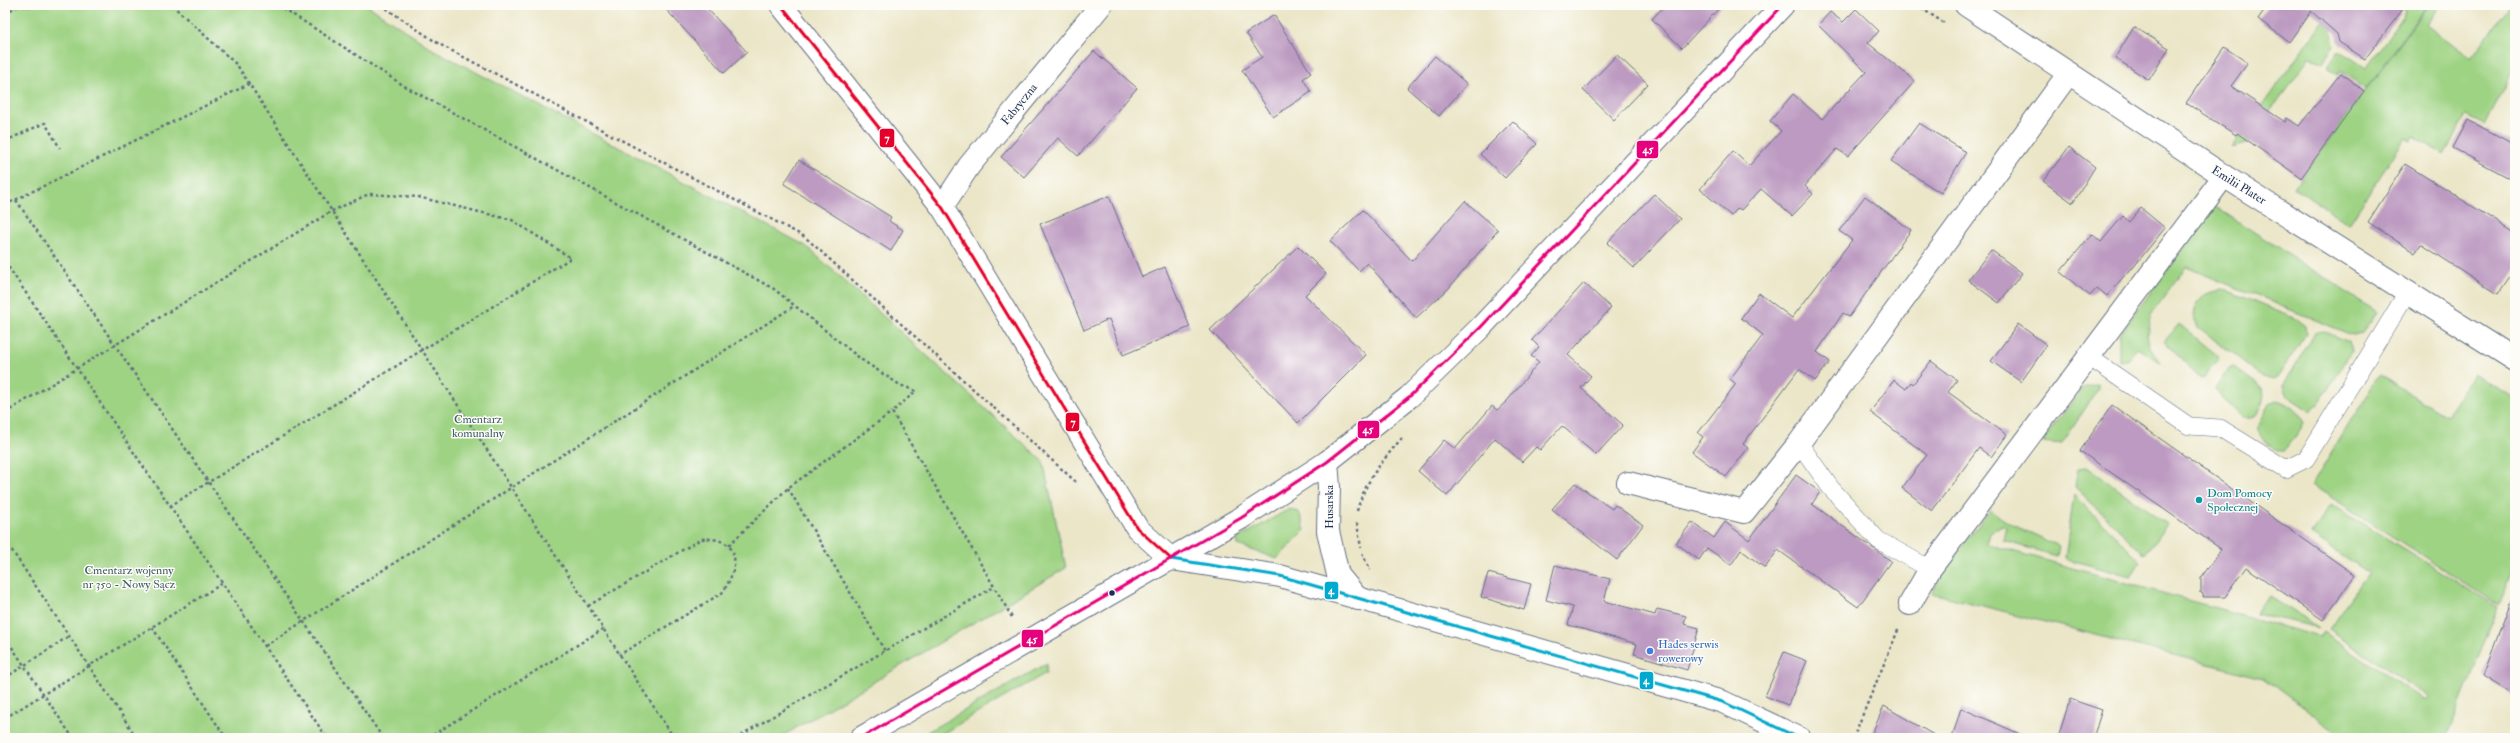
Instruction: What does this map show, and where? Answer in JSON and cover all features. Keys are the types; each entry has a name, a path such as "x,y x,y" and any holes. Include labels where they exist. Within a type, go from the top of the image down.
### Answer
{"street":[{"path":"781,5 942,208 1137,528 1170,559 1280,576 1723,702 1799,738"},
{"name":"Fabryczna","path":"942,208 969,166 1099,5"},
{"name":"Husarska","path":"861,738 1247,514 1327,462 1409,397 1481,327 1783,5"},
{"name":"Emilii Plater","path":"1966,5 2224,176 2515,360"},
{"path":"1628,483 1744,512 1798,442 2069,73"},
{"path":"1910,604 1930,569 2224,176"},
{"name":"Husarska","path":"1327,462 1329,487 1328,531 1338,575 1358,599"}],"lane":[{"path":"2089,357 2189,426 2220,428 2286,469 2306,459 2408,291"},
{"path":"1798,442 1830,487 1878,540 1930,569"}],"path":[{"path":"5,13 20,5"},
{"path":"172,5 237,65 674,738"},
{"path":"278,5 406,87 774,290 862,360 900,385 916,391 892,412 788,488 728,545"},
{"path":"381,5 439,44 805,237 1080,486"},
{"path":"5,205 249,84"},
{"path":"5,141 45,123 60,148"},
{"path":"5,413 332,212 369,194 418,197 512,220 571,258 170,506"},
{"path":"16,200 383,738"},
{"path":"5,262 327,738"},
{"path":"264,646 794,306"},
{"path":"892,412 1014,621"},
{"path":"788,488 885,651"},
{"path":"588,606 690,543 701,539 714,538 728,545 735,554 735,566 730,581 722,593 619,655"},
{"path":"5,540 137,738"},
{"path":"5,718 222,583"},
{"path":"736,738 994,587"},
{"path":"1853,738 1910,604"},
{"path":"152,627 226,738"},
{"path":"428,738 603,629"},
{"path":"5,678 69,636"},
{"path":"5,637 73,738"},
{"path":"5,733 8,738"}],"green space":[{"name":"Cmentarz komunalny","path":"5,5 367,5 434,50 806,246 1043,461 1066,568 779,738 5,738"},
{"path":"2335,5 2341,17 2331,31 2334,46 2322,63 2310,57 2247,143 2232,147"},
{"path":"2408,5 2427,6 2366,89 2341,71 2337,75 2328,69 2328,65 2338,51 2341,51 2366,68 2403,16"},
{"path":"2429,5 2440,5 2426,24 2471,58 2511,5 2515,5 2515,67 2484,124 2466,115 2444,155 2414,136 2411,141 2405,138 2349,224 2294,187"},
{"path":"2214,206 2377,312 2362,333 2353,335 2347,333 2186,267 2151,315 2149,323 2147,336 2148,341 2153,352 2162,363 2137,348 2127,360 2119,361 2119,335"},
{"path":"2221,290 2231,292 2296,319 2305,326 2306,334 2277,378 2273,380 2263,377 2198,327 2193,315 2196,305 2202,297 2210,292"},
{"path":"2179,324 2218,356 2219,359 2204,377 2201,378 2164,342"},
{"path":"2323,331 2349,342 2351,352 2319,403 2310,411 2286,395 2283,386 2315,333"},
{"path":"2234,367 2263,389 2263,402 2257,413 2251,418 2243,418 2214,390 2229,368"},
{"path":"2473,373 2515,399 2515,562 2499,605 2312,485 2379,375 2446,416"},
{"path":"2098,384 2098,389 2062,444 2042,442 2082,388"},
{"path":"2276,400 2285,403 2297,412 2304,424 2285,451 2276,450 2268,444 2257,427 2269,404"},
{"path":"2087,467 2167,524 2145,555 2075,487 2078,468"},
{"path":"2074,495 2141,561 2130,577 2065,558"},
{"path":"2331,504 2498,607 2446,738 2344,738 2263,678 1932,593 1944,570 1990,510 2009,523 2059,546 2057,556 2003,541 2006,527 2002,525 1990,532 1987,544 2320,637 2324,632 2425,701 2428,697 2329,629 2369,573 2311,534"},
{"path":"1289,509 1299,512 1305,530 1277,559 1238,545 1237,539"},
{"path":"2268,595 2319,628 2256,613"},
{"path":"1047,663 1046,673 935,738 927,737 927,732"}],"building":[{"path":"662,5 704,5 747,52 724,73"},
{"path":"1665,5 1722,5 1682,48 1652,19"},
{"path":"2268,5 2406,5 2365,59 2339,42 2337,34 2311,11 2289,42 2258,19"},
{"path":"1856,9 1879,31 1868,43 1915,81 1848,156 1837,149 1805,186 1813,194 1792,216 1761,189 1741,210 1738,208 1731,216 1700,189 1733,151 1749,166 1781,131 1770,121 1793,94 1822,119 1866,72 1818,25 1830,12 1843,22"},
{"path":"1274,15 1311,73 1303,79 1311,92 1273,117 1242,70 1262,57 1246,33"},
{"path":"2134,27 2169,48 2149,80 2115,58"},
{"path":"2224,47 2248,63 2231,86 2285,122 2287,118 2299,126 2341,73 2364,91 2301,178 2237,133 2236,135 2186,103"},
{"path":"1094,51 1137,88 1078,156 1058,138 1024,177 1001,157"},
{"path":"1617,55 1648,84 1614,120 1583,90"},
{"path":"1435,56 1467,84 1439,116 1407,88"},
{"path":"2468,120 2515,145 2515,181 2453,148"},
{"path":"1513,121 1537,144 1505,178 1480,154"},
{"path":"1919,123 1966,152 1941,193 1891,161"},
{"path":"2069,147 2095,167 2073,203 2043,181"},
{"path":"799,160 891,217 889,221 903,230 891,251 784,184"},
{"path":"2405,164 2515,233 2515,269 2498,294 2421,244 2415,253 2368,222"},
{"path":"1654,194 1680,219 1634,268 1607,243"},
{"path":"1109,196 1142,277 1165,267 1190,327 1123,355 1109,319 1084,330 1040,224"},
{"path":"1865,196 1911,230 1849,317 1843,313 1817,352 1830,362 1815,381 1799,369 1743,444 1748,448 1726,477 1692,452 1703,437 1698,433 1736,384 1730,379 1763,335 1741,318 1759,293 1792,318 1852,240 1839,231"},
{"path":"1465,201 1498,230 1449,288 1416,318 1367,263 1359,271 1330,241 1363,210 1412,261"},
{"path":"2141,208 2165,228 2132,269 2131,268 2107,296 2097,288 2090,296 2060,272 2092,234 2101,242 2123,216 2129,222"},
{"path":"1298,246 1326,274 1305,295 1366,355 1298,423 1210,330"},
{"path":"1991,250 2022,273 1999,303 1968,280"},
{"path":"1584,283 1611,308 1568,355 1591,376 1581,388 1623,425 1596,455 1562,426 1540,450 1536,447 1522,462 1495,438 1447,496 1418,471 1444,440 1455,449 1492,406 1497,410 1507,401 1539,362 1531,356 1539,347 1532,340"},
{"path":"2018,324 2047,345 2021,382 1991,361"},
{"path":"1931,361 1957,380 1948,392 2007,435 1991,457 1979,448 1932,511 1902,488 1927,455 1870,412 1894,380 1906,389 1911,382 1913,384"},
{"name":"Dom Pomocy Społecznej","path":"2112,405 2355,575 2323,620 2246,567 2225,597 2203,597 2203,594 2201,593 2201,578 2221,549 2080,451"},
{"path":"1796,475 1820,492 1812,504 1891,561 1858,607 1778,550 1765,568 1741,550 1731,565 1707,548 1699,560 1676,543 1692,522 1714,538 1725,522 1749,540"},
{"path":"1575,483 1612,509 1615,505 1643,525 1617,560 1552,509"},
{"path":"1555,565 1610,579 1604,601 1655,615 1657,609 1686,616 1684,624 1699,628 1687,670 1634,654 1637,644 1568,625 1573,607 1546,600"},
{"path":"1488,573 1531,584 1524,610 1481,597"},
{"path":"2512,598 2515,598 2515,696 2483,676"},
{"path":"1784,652 1807,661 1788,705 1765,696"},
{"path":"2070,699 2102,710 2093,738 2058,738"},
{"path":"1884,706 1939,738 1870,738"},
{"path":"1961,708 2029,738 1952,738"}],"transit line":[{"name":"7","path":"781,5 942,207 1137,528 1171,559"},
{"name":"45","path":"861,738 1241,518 1327,462 1409,397 1481,327 1783,5"},
{"name":"4","path":"1171,559 1280,576 1723,702 1799,738"}],"place":[{"name":"Dom Pomocy Społecznej","path":"2199,500"},
{"name":"Hades serwis rowerowy","path":"1650,651"}],"park label":[{"name":"Cmentarz wojenny nr 350 - Nowy Sącz","path":"129,577"}]}
